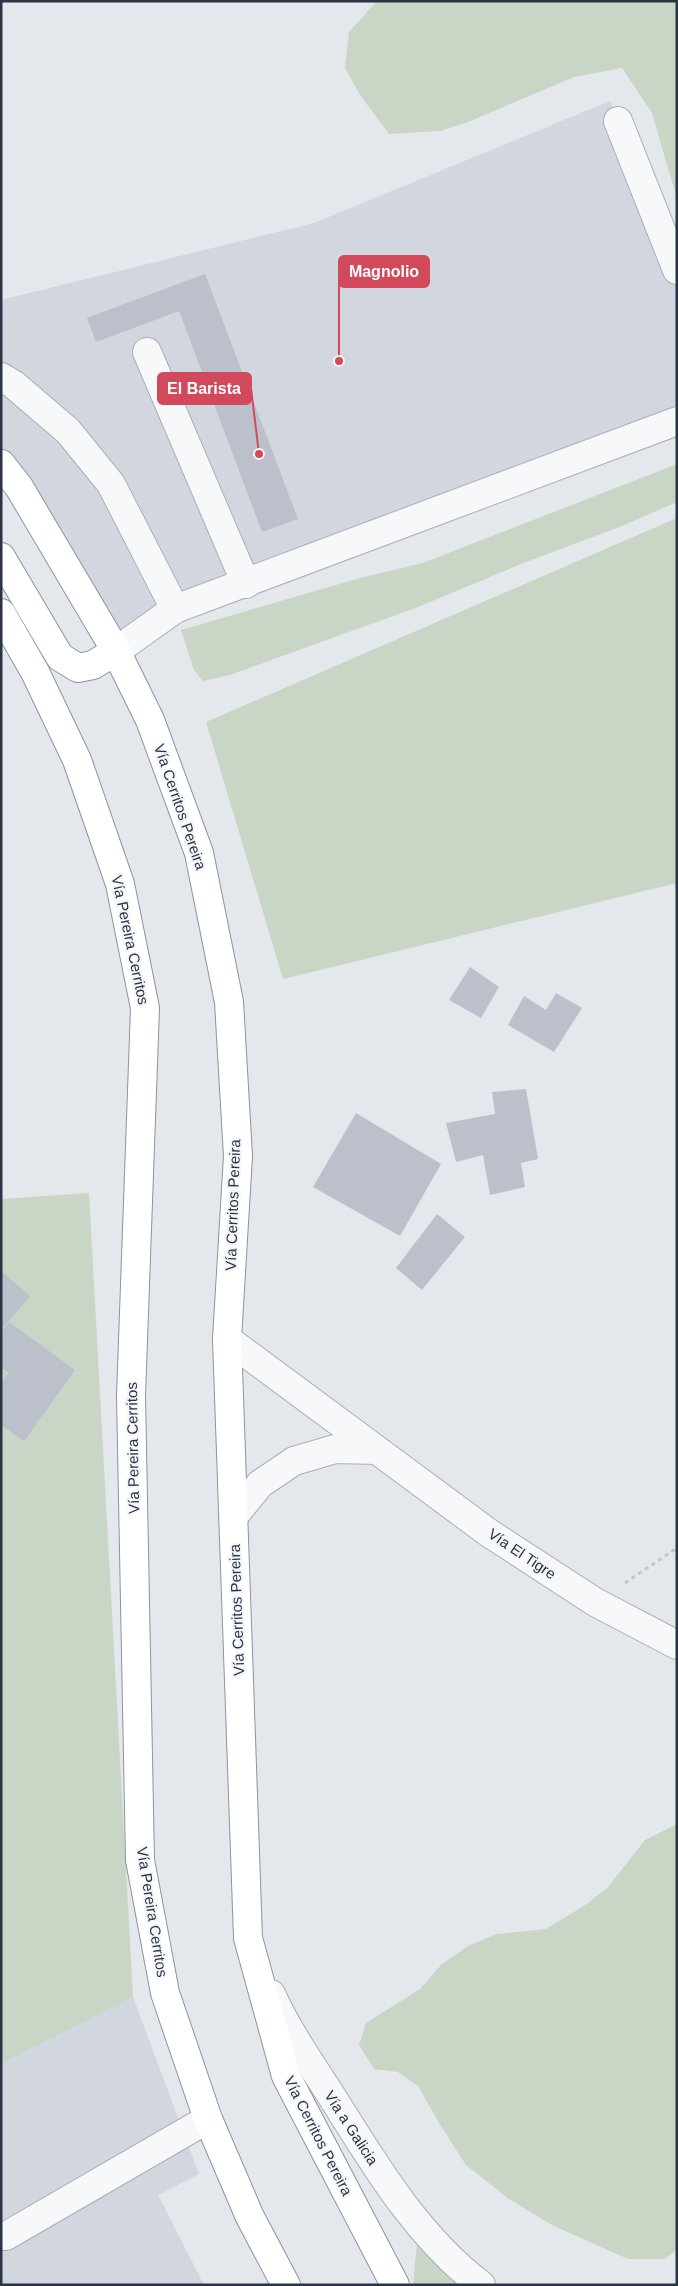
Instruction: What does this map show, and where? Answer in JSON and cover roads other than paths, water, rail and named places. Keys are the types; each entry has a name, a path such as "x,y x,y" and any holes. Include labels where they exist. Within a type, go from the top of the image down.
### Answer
{"highway":[{"name":"Vía Cerritos Pereira","path":"1,464 19,487 116,651 150,720 199,853 229,1002 238,1156 227,1339 249,1945 286,2076 395,2285"},
{"path":"1,557 60,657 78,668 93,665 116,651"},
{"name":"Vía Pereira Cerritos","path":"1,613 36,672 77,760 120,884 146,1008 131,1396 140,1860 165,1993 208,2120 250,2217 286,2285"}],"street":[{"path":"618,121 677,270"},
{"path":"147,352 246,584"},
{"path":"1,377 13,384 68,431 111,484 175,609"},
{"path":"116,651 175,609 677,421"},
{"name":"Vía El Tigre","path":"227,1339 489,1533 595,1602 677,1645"},
{"path":"234,1516 260,1484 294,1460 335,1449 376,1450"},
{"name":"Vía a Galicia","path":"249,1945 281,2018 367,2155 419,2224 464,2272 481,2285"},
{"path":"6,2236 208,2120"}],"place":[{"name":"Magnolio","path":"339,361"},
{"name":"El Barista","path":"259,454"}]}
